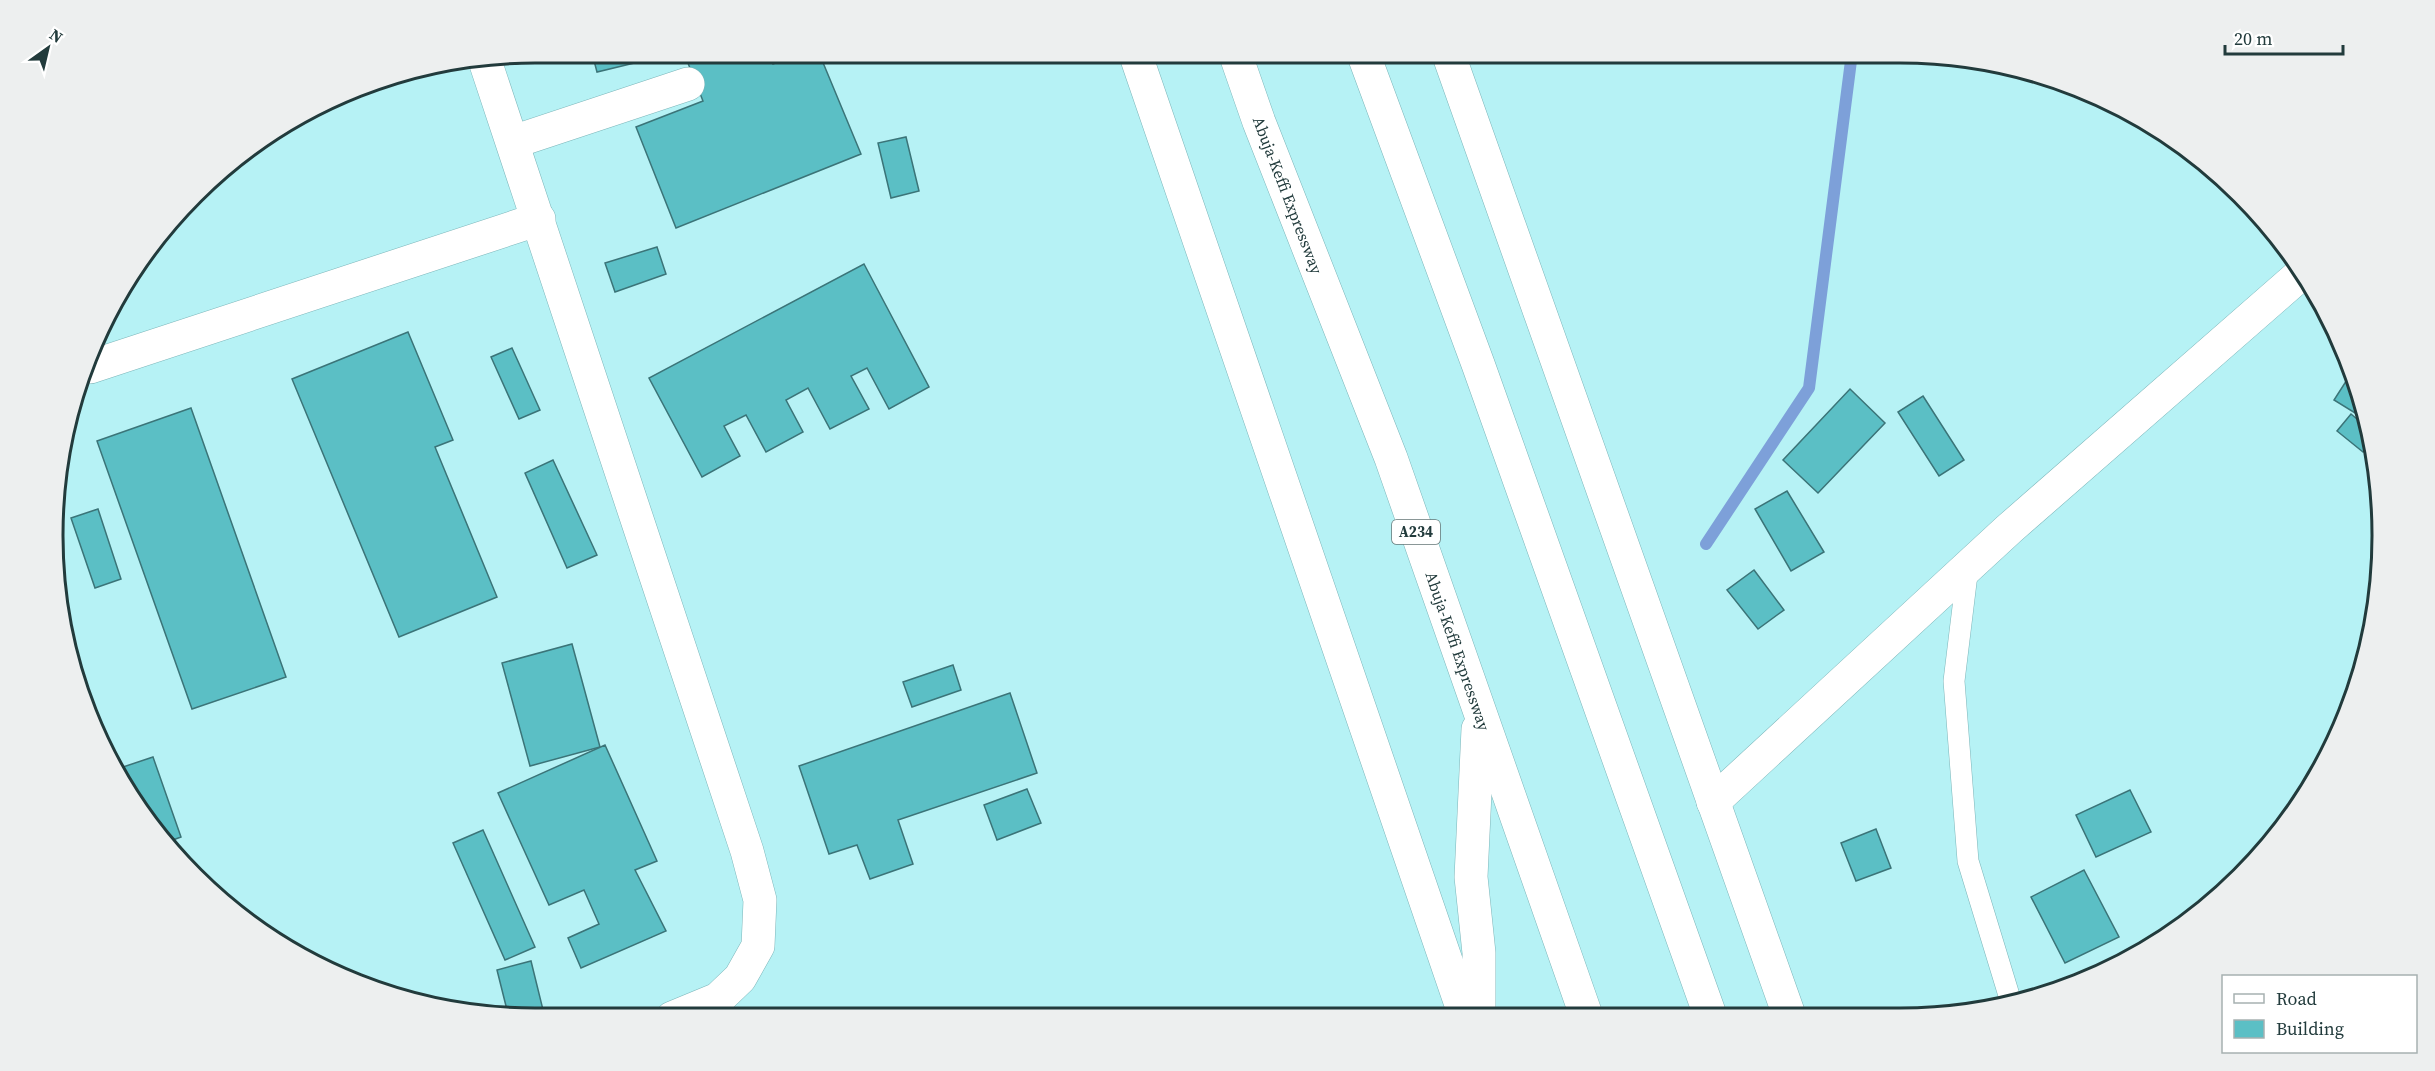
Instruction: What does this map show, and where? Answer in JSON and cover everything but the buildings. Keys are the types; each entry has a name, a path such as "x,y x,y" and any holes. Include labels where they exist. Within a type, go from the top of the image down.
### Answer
{"main road":[{"path":"1139,63 1462,1008"},
{"name":"Abuja-Keffi Expressway","path":"1239,63 1259,122 1391,458 1584,1008"},
{"path":"1367,63 1486,387 1708,1008"},
{"path":"1452,63 1787,1008"},
{"path":"487,66 747,851 760,900 758,946 740,978 718,999 696,1008"},
{"path":"513,142 688,84"},
{"path":"95,365 539,219"},
{"path":"1713,801 1968,566 2296,279"},
{"path":"1479,712 1471,877 1479,953 1479,1008"}],"lane":[{"path":"1968,566 1954,681 1968,861 2009,995"}],"waterway":[{"path":"1706,544 1809,388 1851,63"}]}
